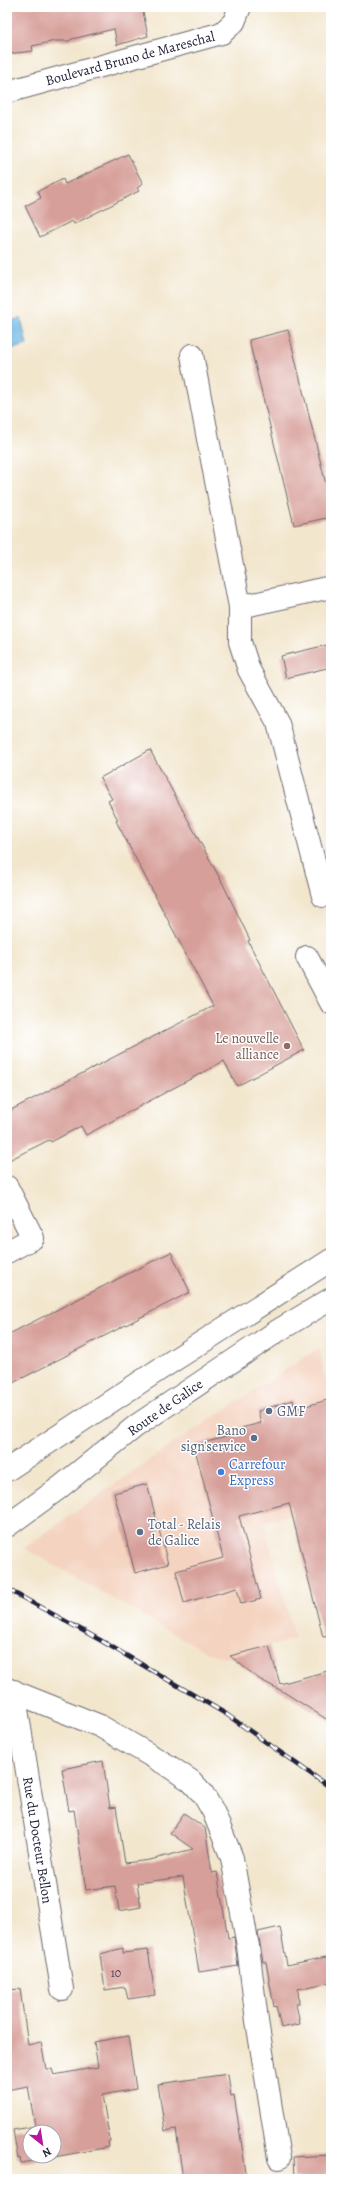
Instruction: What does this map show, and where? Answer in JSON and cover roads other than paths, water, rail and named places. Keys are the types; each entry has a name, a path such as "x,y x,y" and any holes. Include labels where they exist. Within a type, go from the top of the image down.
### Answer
{"street":[{"name":"Boulevard Bruno de Mareschal","path":"7,92 222,33 234,22 240,7"},
{"path":"192,355 240,606 240,642 249,670 278,722 323,896"},
{"path":"240,606 331,588"},
{"path":"307,957 331,1003"},
{"path":"7,1187 33,1238 7,1252"},
{"path":"7,1470 160,1369 331,1260"},
{"name":"Route de Galice","path":"7,1526 59,1488 136,1426 278,1330 331,1299"},
{"path":"10,1690 100,1726 167,1765 191,1781 203,1794 213,1811 232,1858 248,1946 257,2021 279,2158"},
{"name":"Rue du Docteur Bellon","path":"10,1690 62,1989"}],"water":[{"path":"21,318 27,345 7,350 7,322"}],"railway":[{"path":"7,1589 100,1640 226,1714 331,1788"}],"place":[{"name":"Le nouvelle alliance","path":"287,1046"},
{"name":"GMF","path":"269,1411"},
{"name":"Bano sign'service","path":"254,1438"},
{"name":"Carrefour Express","path":"221,1472"},
{"name":"Total - Relais de Galice","path":"140,1532"}]}
